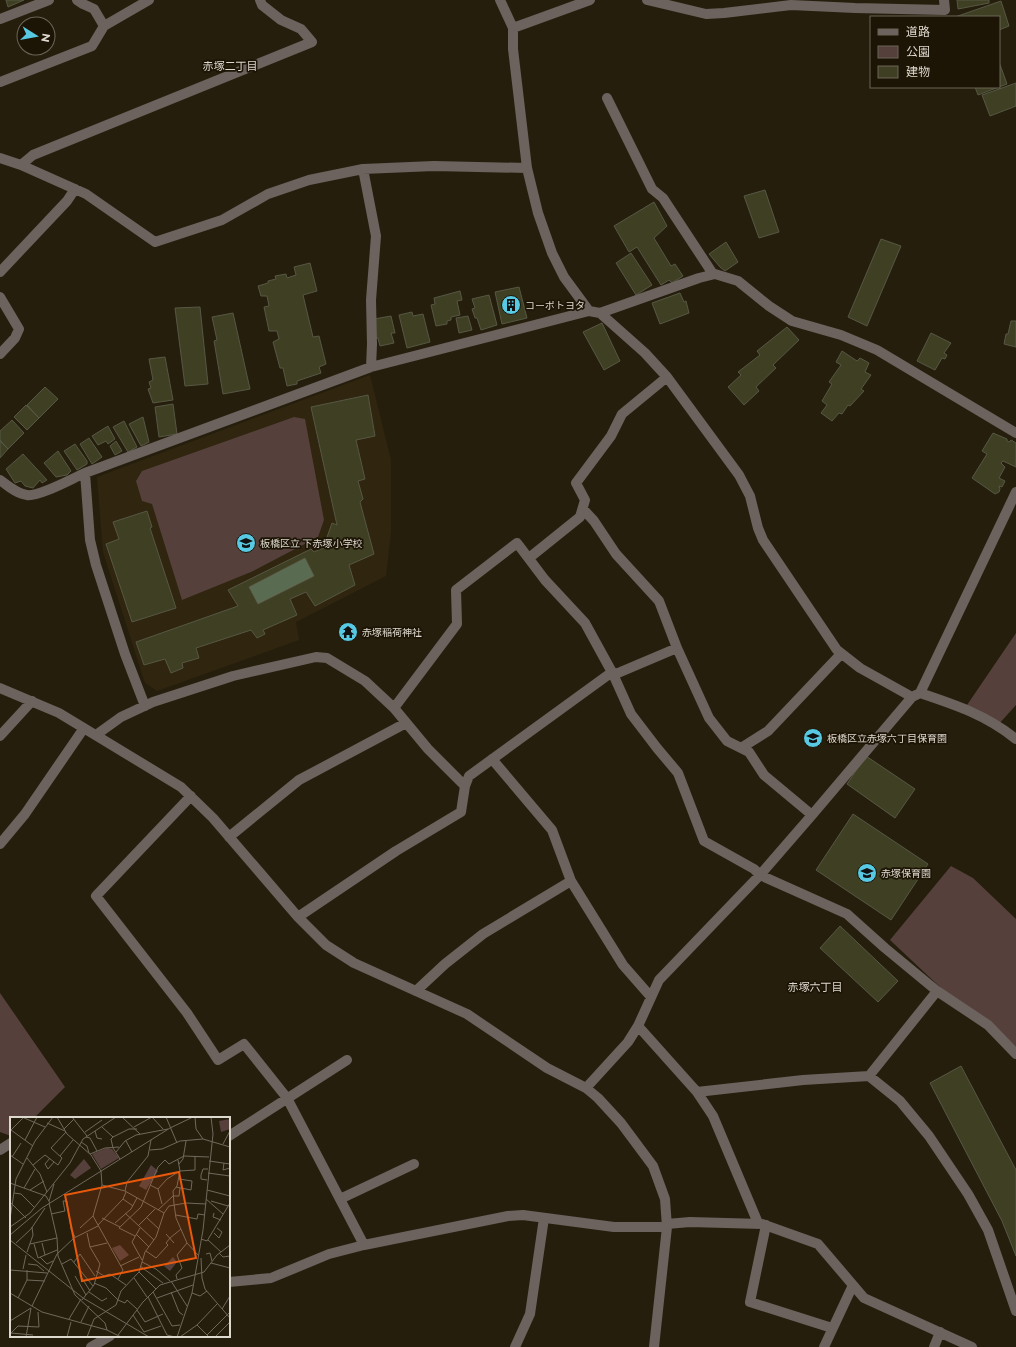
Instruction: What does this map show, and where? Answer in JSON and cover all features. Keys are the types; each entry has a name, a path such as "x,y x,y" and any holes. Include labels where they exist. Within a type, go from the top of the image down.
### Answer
{"street":[{"path":"0,19 49,0"},
{"path":"77,0 94,9 104,26"},
{"path":"0,82 92,46 104,26 149,0"},
{"path":"21,166 32,154 312,42 301,29 281,20 262,5 260,0"},
{"path":"500,0 513,28 513,49 527,168 538,213 552,253 564,277 589,311"},
{"path":"513,28 590,0"},
{"path":"647,0 670,3 706,14 791,5 945,10 944,0"},
{"path":"607,98 652,189 663,198 713,274"},
{"path":"0,158 86,194 154,242 222,220 268,194 309,180 363,169 434,166 527,168"},
{"path":"363,169 376,236 371,300 371,367"},
{"path":"0,272 67,201 75,189"},
{"path":"0,480 15,491 28,495 39,493 85,473 371,367 589,311 600,313 713,274 738,281 768,306 792,321 841,335 877,350 1016,433"},
{"path":"0,297 19,329 15,338 0,354"},
{"path":"600,313 645,352 667,377 739,475 750,496 758,528 763,540 832,643 841,654 860,668 916,695 965,708 998,725 1016,740"},
{"path":"529,558 580,517 585,500 576,483 611,436 622,414 667,377"},
{"path":"85,473 90,540 96,565 125,654 145,706"},
{"path":"586,1088 628,1042 638,1026 659,980 760,874 916,695 1016,492"},
{"path":"583,509 594,521 616,554 659,601 677,648 709,718 727,741 749,752 764,775 812,815"},
{"path":"394,708 458,624 456,590 518,543 545,580 585,623 613,674 632,714 678,773 704,841 754,869 760,874 847,914 937,991 988,1025 1016,1054"},
{"path":"298,917 396,851 461,812 468,776 608,675 618,673 677,648"},
{"path":"741,748 768,731 841,654"},
{"path":"96,735 121,717 145,706 233,676 316,657 327,658 365,681 394,708 428,748 465,786"},
{"path":"0,688 59,713 180,787 213,818 298,917 326,945 354,963 467,1014 546,1068 586,1088 598,1098 621,1124 653,1166 665,1199 667,1225 654,1347"},
{"path":"0,736 32,701"},
{"path":"228,837 299,780 406,723"},
{"path":"0,844 25,814 84,728"},
{"path":"492,759 552,830 570,881 623,965 651,997"},
{"path":"191,796 96,896 187,1013 218,1060 244,1044 286,1098 364,1245"},
{"path":"416,991 445,964 483,934 570,881"},
{"path":"869,1076 937,991"},
{"path":"638,1026 697,1092 714,1116 762,1224 750,1302 832,1328"},
{"path":"230,1135 347,1060"},
{"path":"697,1092 803,1080 869,1076 900,1101 929,1136 968,1194 988,1230 1016,1311"},
{"path":"0,1150 10,1145"},
{"path":"340,1199 414,1164"},
{"path":"230,1282 271,1278 329,1254 364,1245 508,1216 544,1218 614,1227 667,1225 690,1222 762,1224 818,1244 864,1298 972,1347"},
{"path":"515,1347 530,1314 544,1218"},
{"path":"824,1347 853,1285"},
{"path":"934,1347 940,1332"},
{"path":"91,1347 108,1337"}],"shaded area":[{"name":"板橋区立 下赤塚小学校","path":"370,375 391,460 391,533 386,576 296,622 299,640 157,691 145,683 103,552 97,477"},
{"path":"305,558 314,576 258,604 249,587"}],"green space":[{"path":"294,417 305,419 324,520 318,537 251,572 182,600 152,504 142,501 136,481 142,471"},
{"path":"1016,633 1016,705 998,725 965,708"},
{"path":"951,866 973,878 1016,919 1016,1048 941,988 890,940"},
{"path":"0,993 65,1087 35,1117 10,1117 10,1136 0,1132"}],"building":[{"path":"6,0 24,0 8,7"},
{"path":"957,0 989,0 989,3 958,9"},
{"path":"1001,1 1009,26 1000,30 1000,16 958,16"},
{"path":"1000,65 1007,84 1000,87"},
{"path":"1016,83 1016,106 990,116 982,95"},
{"path":"975,88 996,88 978,95"},
{"path":"765,190 779,232 759,238 744,196"},
{"path":"654,202 667,226 654,238 671,266 675,264 683,276 672,283 669,280 661,285 637,247 629,252 614,226"},
{"path":"881,239 901,246 867,326 848,317"},
{"path":"726,242 738,262 725,271 709,254"},
{"path":"631,253 652,285 636,295 616,263"},
{"path":"310,263 317,291 303,295 313,337 319,336 326,364 319,367 321,373 297,381 297,384 287,386 283,368 280,368 273,342 279,339 277,331 269,331 264,307 269,306 267,296 261,296 258,286 276,279 275,276 286,274 287,278 296,275 294,267"},
{"name":"コーポトヨタ","path":"519,287 527,318 502,324 495,292"},
{"path":"460,291 462,300 457,301 460,315 451,317 451,320 447,321 447,324 436,326 431,305 435,304 434,298"},
{"path":"680,293 684,302 686,301 689,313 660,324 652,303"},
{"path":"489,295 497,325 481,330 472,309 475,308 472,299"},
{"path":"200,307 208,384 185,386 175,308"},
{"path":"412,312 413,316 423,314 430,342 407,348 399,315"},
{"path":"233,313 250,389 223,394 214,341 217,340 212,317"},
{"path":"391,316 395,333 391,333 394,343 380,346 378,338 375,338 374,319"},
{"path":"468,316 472,330 459,333 456,318"},
{"path":"1011,321 1016,321 1016,347 1004,344"},
{"path":"602,323 620,361 604,370 583,332"},
{"path":"787,327 799,340 773,365 776,368 756,387 759,391 744,405 728,387 741,375 738,372 760,355 757,351"},
{"path":"931,333 951,343 944,353 947,355 945,359 942,358 935,370 917,361"},
{"path":"842,351 857,361 860,358 869,363 865,372 871,375 861,389 864,391 850,406 848,405 842,414 839,413 832,421 821,413 827,405 822,401 832,384 829,382 841,365 836,362"},
{"path":"165,357 173,400 153,403 148,389 151,388 149,382 153,380 149,359"},
{"path":"45,387 58,399 39,418 27,405"},
{"path":"368,395 375,436 356,440 365,479 358,481 363,499 360,502 374,554 349,565 355,585 315,606 306,592 290,599 297,615 263,630 265,634 257,638 251,630 196,648 199,658 182,663 183,668 171,673 165,659 144,665 136,642 238,606 228,590 311,549 314,552 328,546 325,543 332,523 337,525 311,407","holes":["305,558 314,576 258,604 249,587"]},
{"path":"173,404 177,434 159,437 155,407"},
{"path":"26,405 39,418 27,430 14,417"},
{"path":"143,417 149,442 141,446 129,424"},
{"path":"12,420 24,433 8,449 0,440 0,431"},
{"path":"124,421 137,447 128,452 113,427"},
{"path":"108,426 115,439 108,444 106,441 98,445 92,436"},
{"path":"993,433 1007,439 1009,442 1011,440 1016,443 1016,467 1003,461 1001,463 1005,467 999,478 1005,481 1002,487 999,486 999,492 995,494 972,478 987,454 982,451"},
{"path":"89,438 102,457 92,464 80,444"},
{"path":"0,441 8,449 0,458"},
{"path":"116,441 122,451 115,455 110,446"},
{"path":"75,444 87,461 87,464 77,470 64,451"},
{"path":"58,451 71,471 67,475 56,477 44,463"},
{"path":"23,454 47,480 42,483 40,480 33,488 25,486 21,481 15,483 6,469"},
{"path":"147,511 152,527 150,528 176,608 132,622 106,544 119,539 113,522"},
{"path":"866,756 915,789 895,818 847,784"},
{"path":"853,814 928,864 891,920 816,870"},
{"path":"840,926 898,981 878,1002 820,948"},
{"path":"961,1066 1016,1170 1016,1256 1002,1221 930,1083"}],"place":[{"name":"コーポトヨタ","path":"511,305"},
{"name":"板橋区立 下赤塚小学校","path":"246,543"},
{"name":"赤塚稲荷神社","path":"348,632"},
{"name":"板橋区立赤塚六丁目保育園","path":"813,738"},
{"name":"赤塚保育園","path":"867,873"}],"district":[{"name":"赤塚二丁目","path":"230,66"},
{"name":"赤塚六丁目","path":"815,987"}]}
